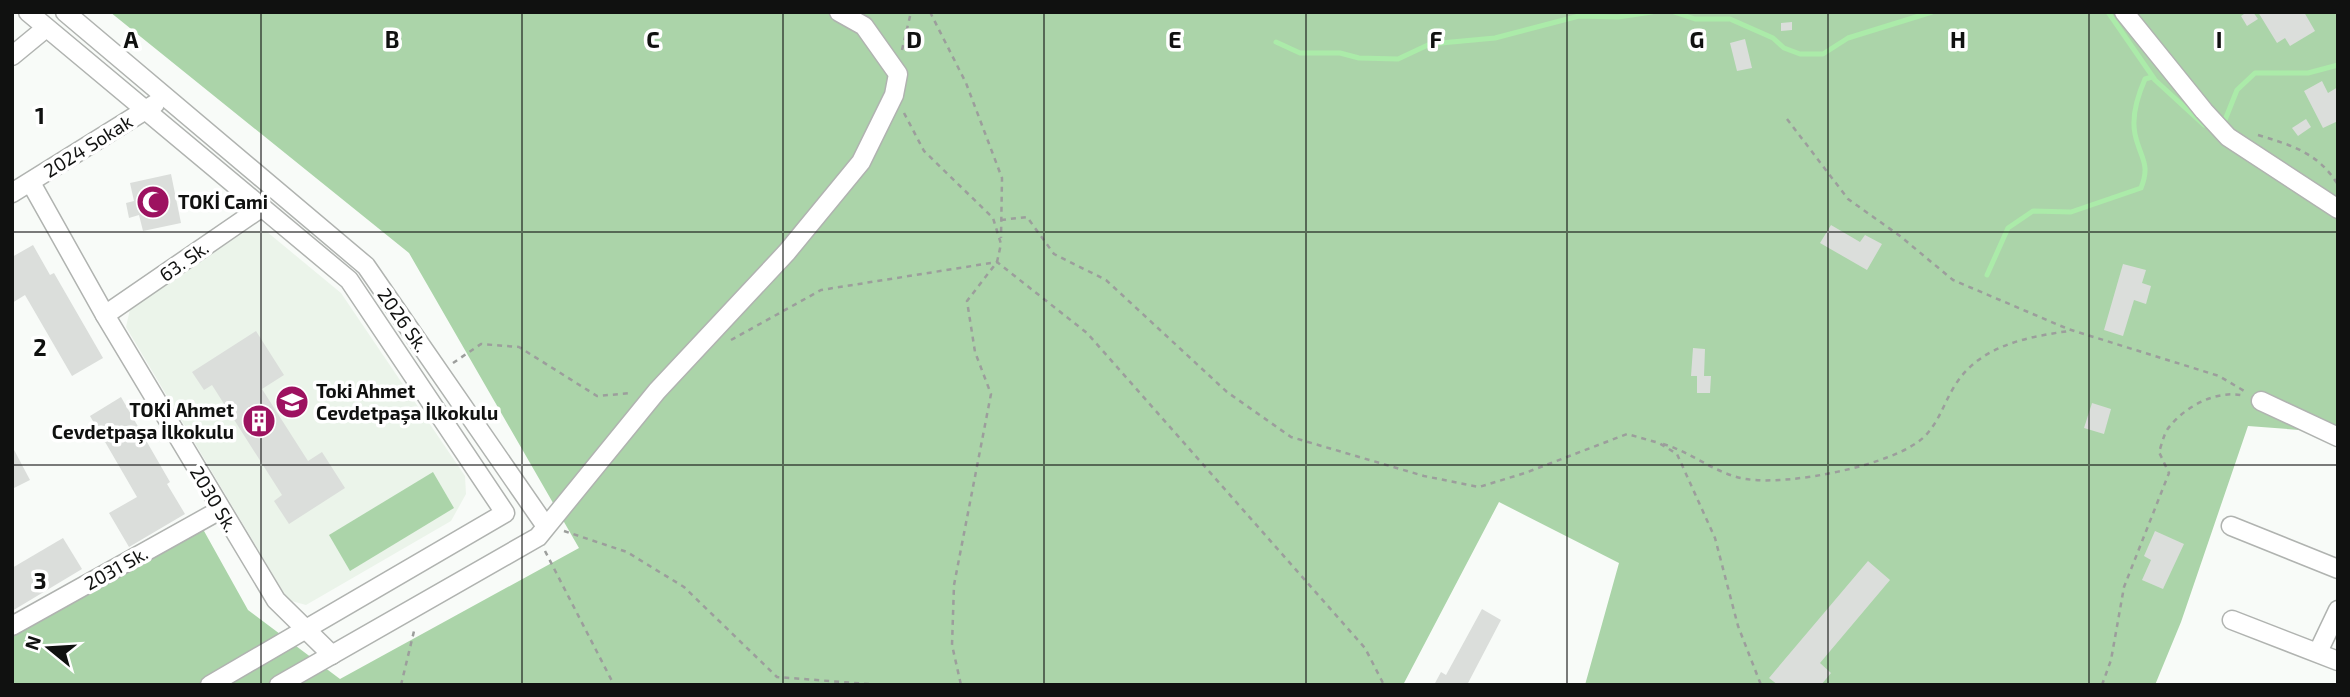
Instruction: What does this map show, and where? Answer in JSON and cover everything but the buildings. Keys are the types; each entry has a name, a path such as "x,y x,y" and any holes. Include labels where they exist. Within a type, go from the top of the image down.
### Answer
{"street":[{"name":"2026 Sk.","path":"28,12 349,280 505,513 307,630"},
{"name":"2026 Sk.","path":"65,12 366,266 439,372 541,531"},
{"path":"279,685 541,531 657,391 787,252 861,162 894,95 898,74 864,26 839,12"},
{"path":"2124,12 2228,137 2338,209"},
{"path":"12,56 47,28"},
{"name":"2024 Sokak","path":"12,193 164,98"},
{"name":"2030 Sk.","path":"31,183 105,315 276,600 331,656"},
{"name":"63. Sk.","path":"105,315 262,207"},
{"path":"2261,401 2338,437"},
{"name":"2031 Sk.","path":"12,626 220,510"},
{"path":"2231,526 2338,569"},
{"path":"2319,652 2338,610"},
{"path":"2232,620 2338,661"},
{"path":"210,685 307,630"}],"path":[{"path":"898,74 911,12"},
{"path":"930,12 967,83 1002,178 997,262 967,301 975,352 991,394 954,585 952,645 961,685"},
{"path":"894,95 924,151 993,218 1000,243"},
{"path":"1787,119 1848,198 1953,280 2073,330 2219,376 2261,401"},
{"path":"2256,134 2292,145 2315,157 2338,185"},
{"path":"1001,220 1027,217 1054,254 1106,279 1227,392 1291,437 1424,476 1479,487 1525,473 1626,434 1676,447 1713,469 1745,479 1782,481 1878,461 1921,439 1938,421 1954,386 1974,362 2014,341 2073,330"},
{"path":"721,346 742,331 821,290 997,262 1087,333 1365,648 1384,685"},
{"path":"439,372 481,344 519,346 597,396 657,391"},
{"path":"2102,685 2111,660 2124,587 2169,473 2159,452 2168,427 2193,405 2231,393 2261,401"},
{"path":"1660,443 1677,454 1715,538 1738,626 1761,685"},
{"path":"541,531 614,685"},
{"path":"541,531 627,552 684,587 777,677 881,685"},
{"path":"401,685 419,605"}],"shaded area":[{"name":"Toki Ahmet Cevdetpaşa İlkokulu","path":"246,231 266,231 341,293 465,476 466,494 451,521 306,605 288,600 126,327 130,309"}],"green space":[{"path":"110,12 2338,12 2338,433 2248,426 2181,622 2155,685 1585,685 1619,563 1499,502 1403,685 12,685 12,626 199,522 248,610 340,679 579,548 409,253"},
{"path":"433,472 454,508 350,571 329,535"}],"waterway":[{"path":"1276,42 1300,53 1340,53 1359,58 1398,59 1430,44 1495,38 1579,16 1618,17 1652,12"},
{"path":"1674,12 1695,19 1730,19 1773,38 1784,48 1800,54 1823,54 1848,38 1932,12"},
{"path":"2108,12 2155,80 2204,125"},
{"path":"2225,120 2237,90 2255,73 2308,73 2338,65"},
{"path":"1987,275 2008,228 2033,211 2071,212 2141,188 2145,166 2135,134 2135,112 2145,79 2152,77"}],"place":[{"name":"TOKİ Cami","path":"153,202"},
{"name":"Toki Ahmet Cevdetpaşa İlkokulu","path":"292,402"},
{"name":"TOKİ Ahmet Cevdetpaşa İlkokulu","path":"259,421"}]}
